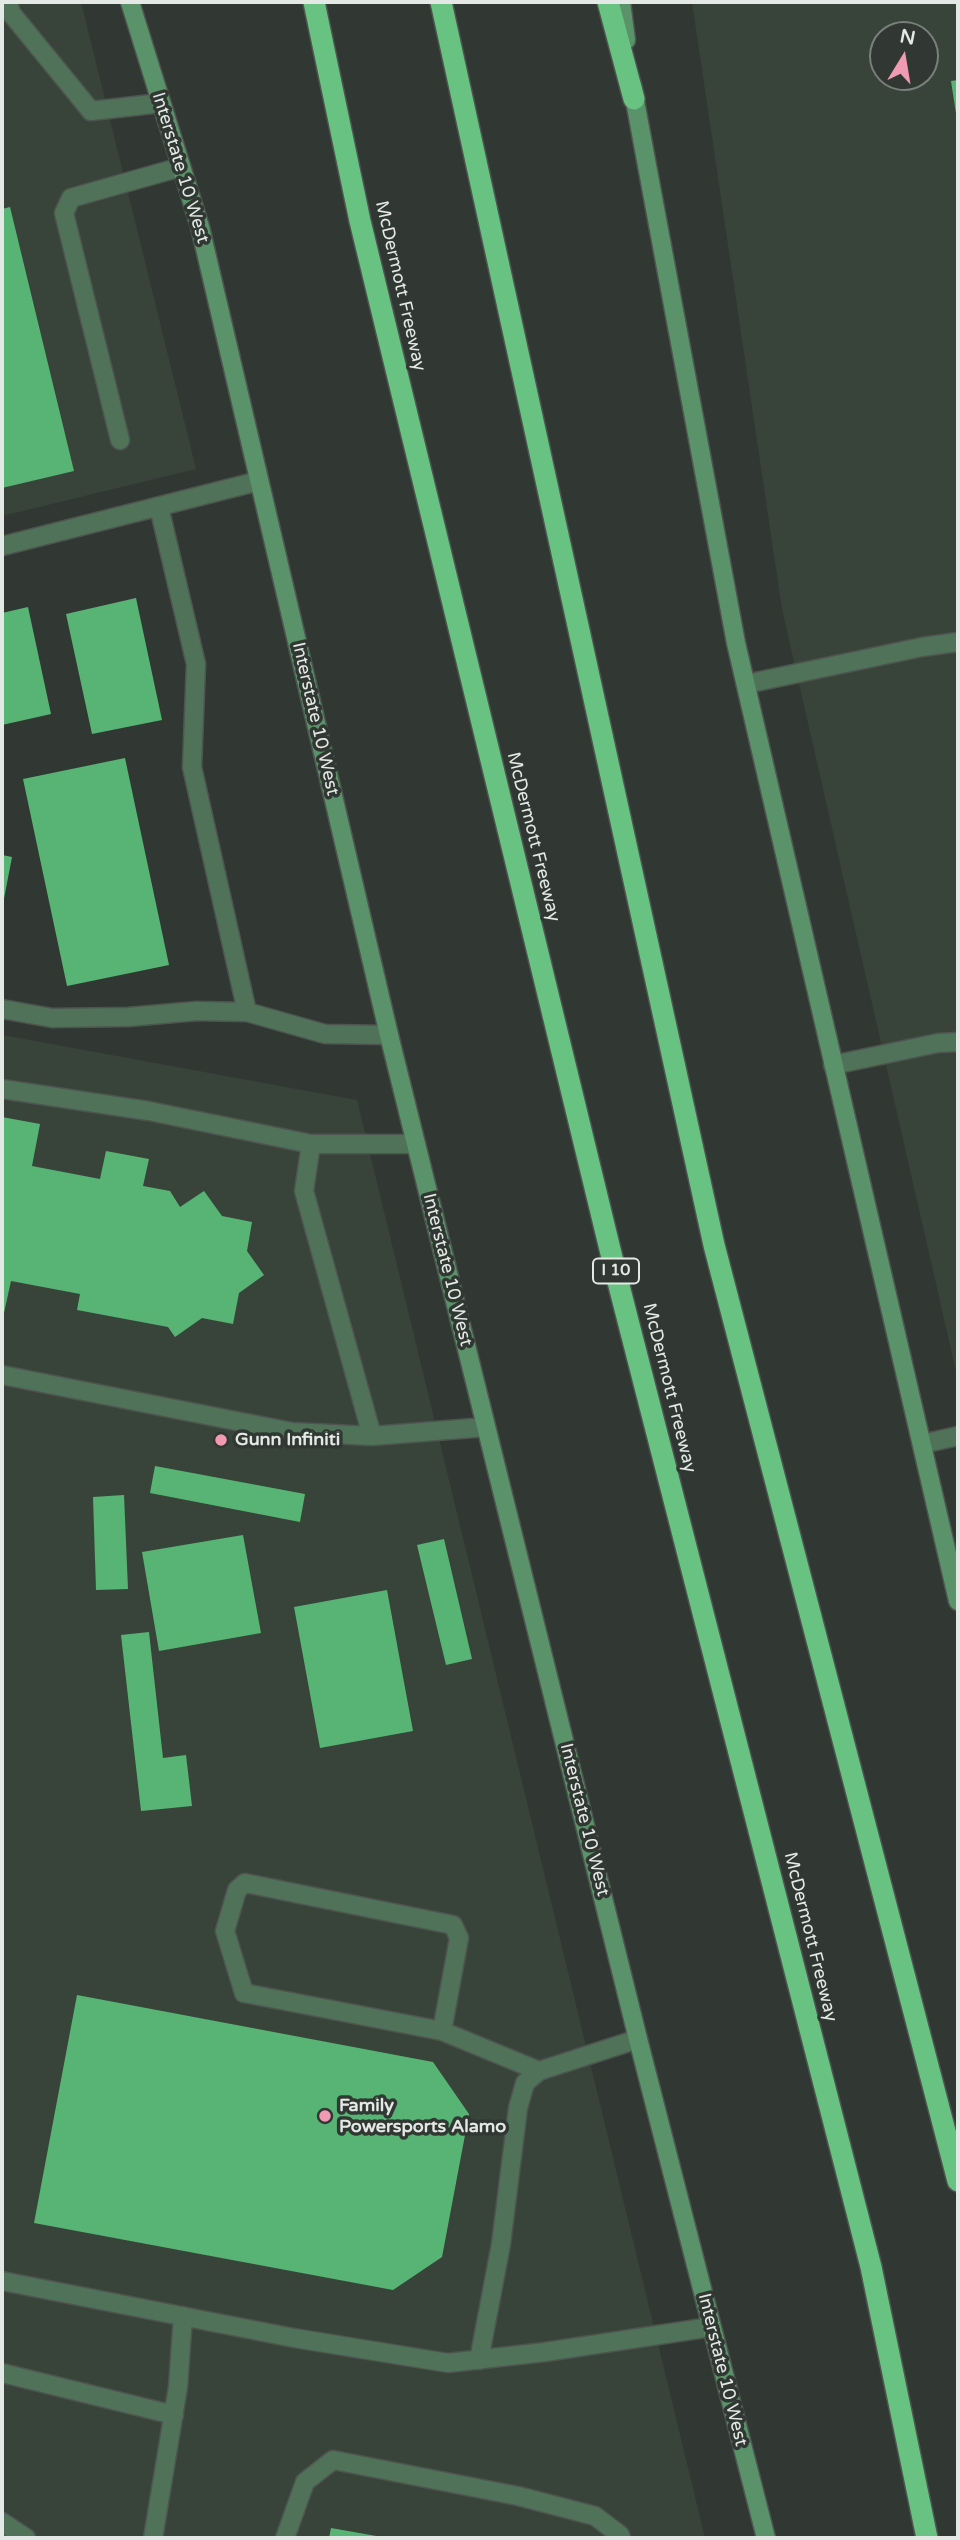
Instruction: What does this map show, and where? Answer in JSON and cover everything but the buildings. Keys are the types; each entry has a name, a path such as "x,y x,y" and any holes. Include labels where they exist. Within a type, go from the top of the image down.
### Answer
{"highway":[{"name":"McDermott Freeway","path":"314,2 363,234 616,1274 872,2267 927,2538"},
{"path":"441,2 714,1245 958,2181"},
{"path":"608,2 634,99"}],"main road":[{"name":"Interstate 10 West","path":"130,2 200,227 389,1035 638,2039 766,2538"},
{"path":"621,2 634,99 746,684 958,1601"}],"lane":[{"path":"7,10 91,111 161,103"},
{"path":"120,440 64,214 71,198 181,167"},
{"path":"2,546 259,481"},
{"path":"159,507 197,664 192,767 247,1012"},
{"path":"746,684 958,642"},
{"path":"2,1009 52,1018 128,1017 197,1011 247,1012 325,1034 389,1035"},
{"path":"833,1065 938,1043 958,1042"},
{"path":"2,1089 149,1111 311,1144 416,1144"},
{"path":"311,1144 304,1191 372,1436"},
{"path":"2,1375 292,1432 372,1436 486,1427"},
{"path":"922,1444 958,1436"},
{"path":"442,2031 458,1938 453,1925 245,1883 237,1890 226,1931 244,1993 442,2031 539,2071"},
{"path":"480,2360 501,2244 518,2108 525,2083 539,2071 638,2039"},
{"path":"2,2281 294,2338 448,2363 650,2338 711,2327"},
{"path":"153,2538 178,2387 183,2316"},
{"path":"2,2372 174,2415"},
{"path":"285,2538 305,2482 333,2460 518,2496 595,2516 621,2538"},
{"path":"2,2522 26,2538"}],"shaded area":[{"path":"2,2 81,2 196,469 2,516"},
{"path":"692,2 958,2 958,1380 782,609"},
{"path":"2,1035 357,1100 705,2538 2,2538"}],"place":[{"name":"Gunn Infiniti","path":"221,1440"},
{"name":"Family Powersports Alamo","path":"325,2116"}]}
